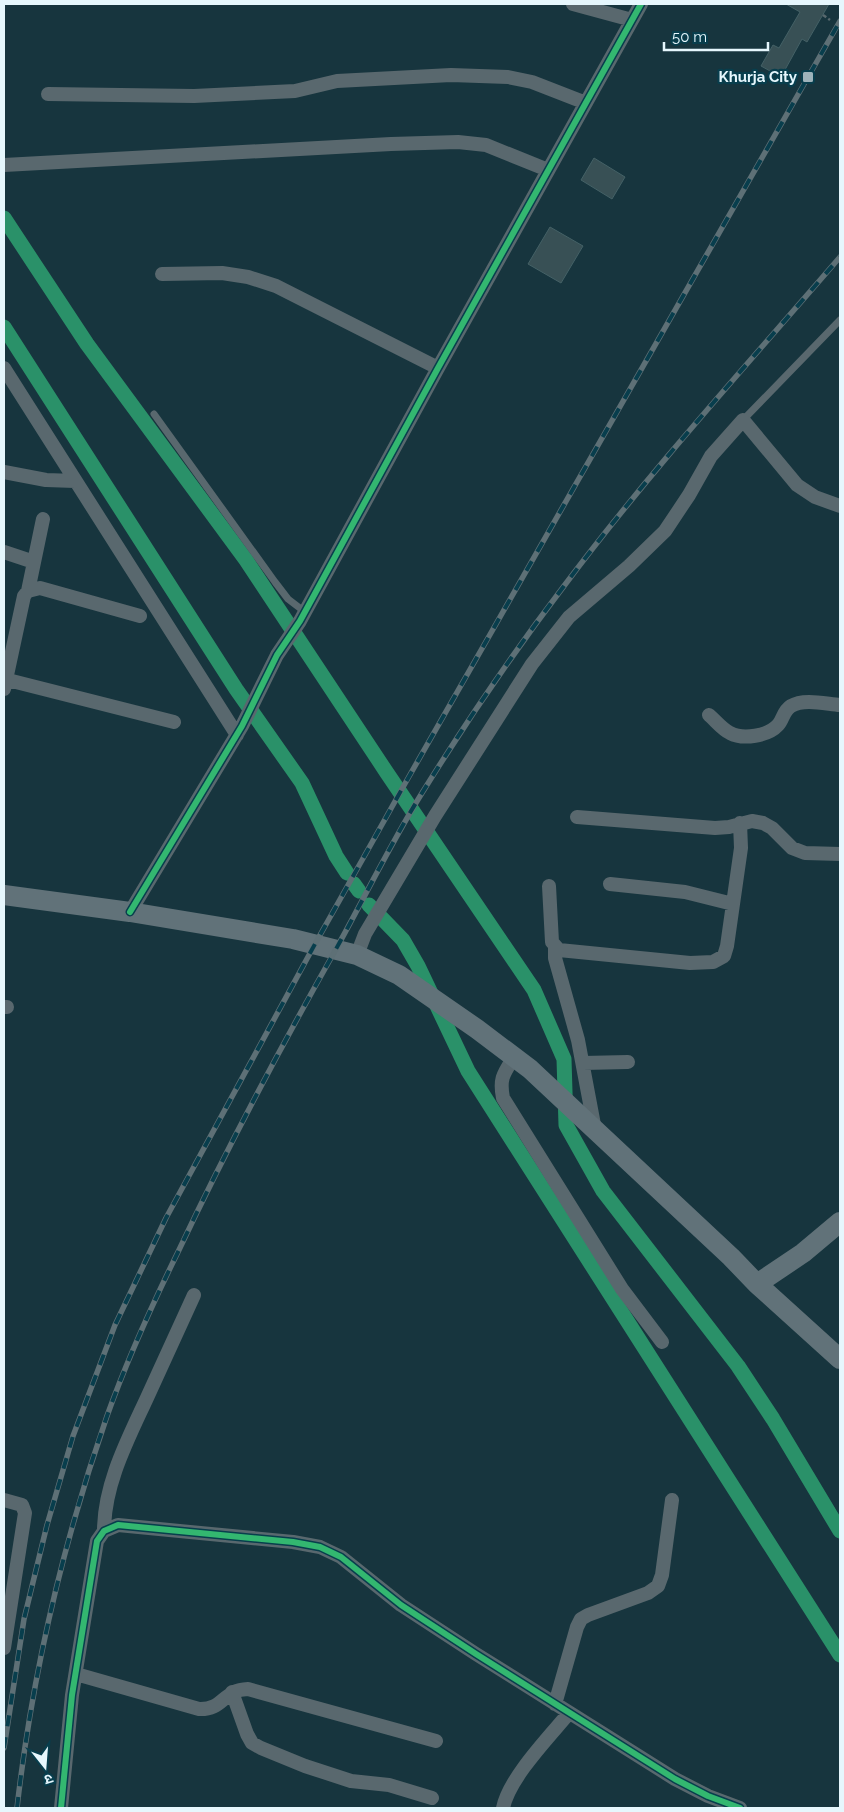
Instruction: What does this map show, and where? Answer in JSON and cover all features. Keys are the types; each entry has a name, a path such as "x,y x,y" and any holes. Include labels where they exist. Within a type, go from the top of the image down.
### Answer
{"street":[{"path":"573,4 632,20"},
{"path":"130,912 239,730 277,655 303,617 438,368 641,4"},
{"path":"48,94 194,96 295,90 337,81 451,75 508,77 532,82 586,103"},
{"path":"4,165 458,142 486,145 548,170"},
{"path":"162,274 222,273 248,277 276,286 438,368"},
{"path":"4,368 239,730"},
{"path":"356,955 365,934 435,816 538,656 569,618 629,566 664,531 689,495 711,456 743,420 797,485 815,497 840,506"},
{"path":"4,472 46,480 75,480"},
{"path":"43,520 28,591 24,596 4,683 174,722"},
{"path":"4,552 34,562"},
{"path":"28,591 40,588 140,616"},
{"path":"709,715 730,733 739,736 751,736 772,730 778,725 786,710 800,703 816,702 840,705"},
{"path":"578,816 714,828 729,827 752,821 763,823 772,828 792,848 805,853 840,854"},
{"path":"549,886 552,942 559,950 690,963 713,962 724,956 727,946 741,848 740,823"},
{"path":"610,884 684,892 733,904"},
{"path":"4,895 130,912 293,939 356,955 399,975 477,1028 530,1069 757,1284 840,1359"},
{"path":"555,946 555,958 583,1063 590,1125"},
{"path":"514,1057 503,1074 500,1084 503,1098 622,1289 662,1342"},
{"path":"583,1063 628,1062"},
{"path":"757,1284 804,1253 840,1222"},
{"path":"104,1531 108,1494 124,1450 194,1295"},
{"path":"4,1500 22,1506 25,1513 4,1648"},
{"path":"555,1704 577,1626 581,1619 648,1593 658,1586 662,1575 672,1500"},
{"path":"61,1808 76,1674 97,1541 104,1531 118,1525 293,1542 320,1547 341,1557 401,1605 690,1788 740,1808"},
{"path":"76,1674 199,1710 208,1710 216,1706 232,1692 248,1689 436,1741"},
{"path":"232,1692 247,1734 252,1742 261,1748 304,1766 351,1781 389,1785 432,1798"},
{"path":"503,1808 508,1789 569,1712"}],"lane":[{"path":"743,420 840,320"},
{"path":"154,414 303,617"}],"path":[{"path":"823,15 830,20"}],"building":[{"path":"786,4 829,4 807,42 802,39 781,77 761,66 773,45 779,48 800,12"},
{"path":"594,158 625,177 612,199 581,180"},
{"path":"550,227 583,246 561,283 528,264"}],"waterway":[{"path":"4,218 87,344 246,560 534,990 564,1059 566,1125 603,1191 738,1366 773,1419 840,1531"},
{"path":"4,327 236,689 302,783 336,856 347,873"},
{"path":"354,884 359,891"},
{"path":"369,905 403,940 418,966 468,1071 840,1655"}],"railway":[{"path":"4,1748 24,1619 47,1525 73,1436 115,1325 166,1218 315,944 407,780 840,21"},
{"path":"17,1808 31,1709 51,1610 76,1512 107,1416 131,1353 159,1292 214,1177 271,1067 410,813 508,662 630,501 840,257"}],"cycle path":[{"path":"130,912 242,726 277,655 300,621 438,368 641,4"},
{"path":"61,1808 72,1695 97,1541 104,1531 118,1525 293,1542 320,1547 341,1557 401,1605 675,1779 708,1796 740,1808"}],"place":[{"name":"Khurja City","path":"808,77"}]}
